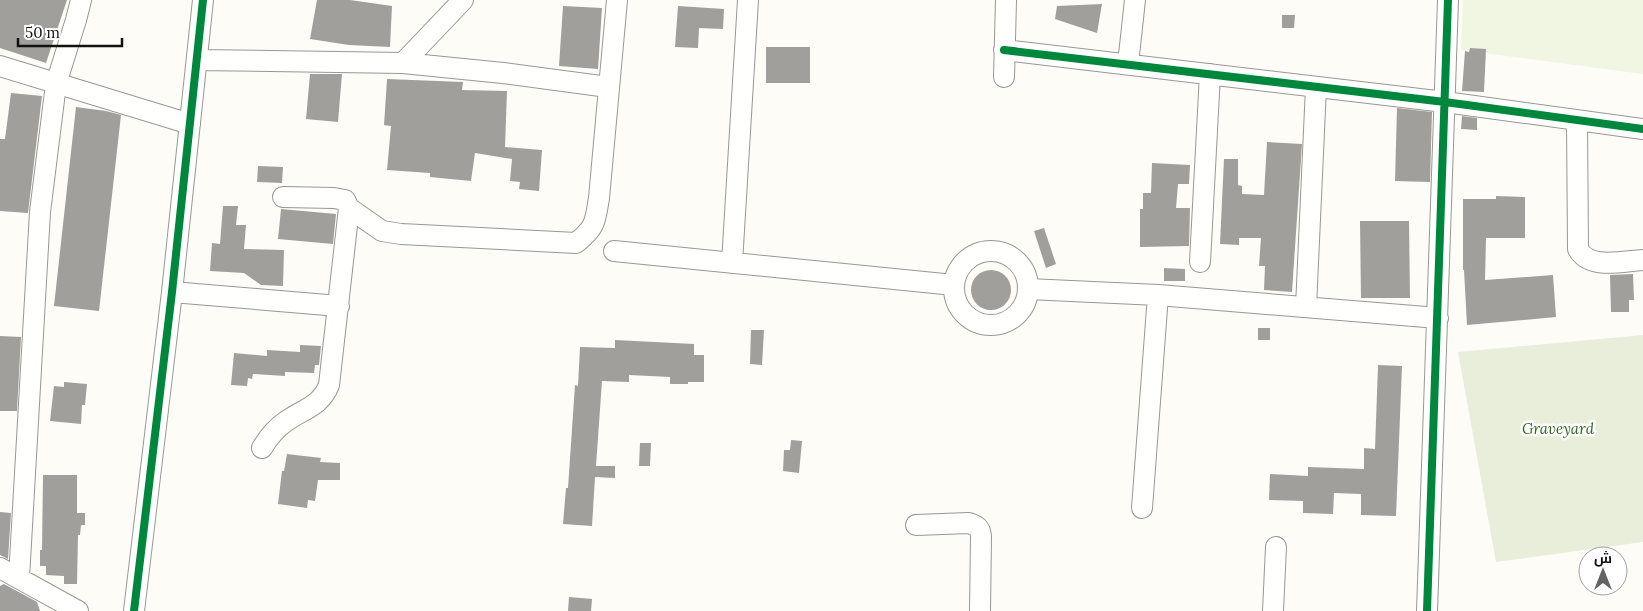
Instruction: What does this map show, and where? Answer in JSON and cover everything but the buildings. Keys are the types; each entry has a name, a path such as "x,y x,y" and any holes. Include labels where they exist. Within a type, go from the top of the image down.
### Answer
{"street":[{"path":"19,578 40,212 56,84 81,0"},
{"path":"134,611 172,292 202,0"},
{"path":"403,63 463,0"},
{"path":"283,196 345,200 349,208 382,231 401,234 576,243 588,233 594,224 599,198 617,0"},
{"path":"732,263 748,0"},
{"path":"1004,77 1006,0"},
{"path":"1128,64 1135,0"},
{"path":"1427,611 1448,0"},
{"path":"1004,50 1445,102 1643,129"},
{"path":"197,60 403,63 503,73 608,87"},
{"path":"0,66 190,124"},
{"path":"1200,262 1210,74"},
{"path":"1306,307 1316,87"},
{"path":"1577,120 1578,249 1587,260 1594,262 1643,260"},
{"path":"262,448 268,437 284,422 318,402 325,394 329,384 349,208"},
{"path":"614,251 954,285"},
{"path":"993,251 1004,253 1022,267 1027,277 1028,289 1026,300 1016,315 1001,324 990,326 978,323 967,317 959,308 955,298 954,285 956,274 962,265 976,255 993,251"},
{"path":"1028,289 1158,295 1438,318"},
{"path":"172,292 339,306"},
{"path":"1142,508 1158,295"},
{"path":"916,525 969,523 980,529 982,536 980,611"},
{"path":"1273,611 1276,547"},
{"path":"0,568 78,611"},
{"path":"41,611 60,602"}],"green space":[{"path":"1463,0 1643,0 1643,74 1461,50"},
{"name":"Graveyard","path":"1643,335 1643,542 1614,546 1578,546 1578,551 1496,562 1458,352"}],"cycle path":[{"path":"134,611 172,292 203,0"},
{"path":"1427,611 1448,0"},
{"path":"1004,50 1445,102 1643,129"}]}
